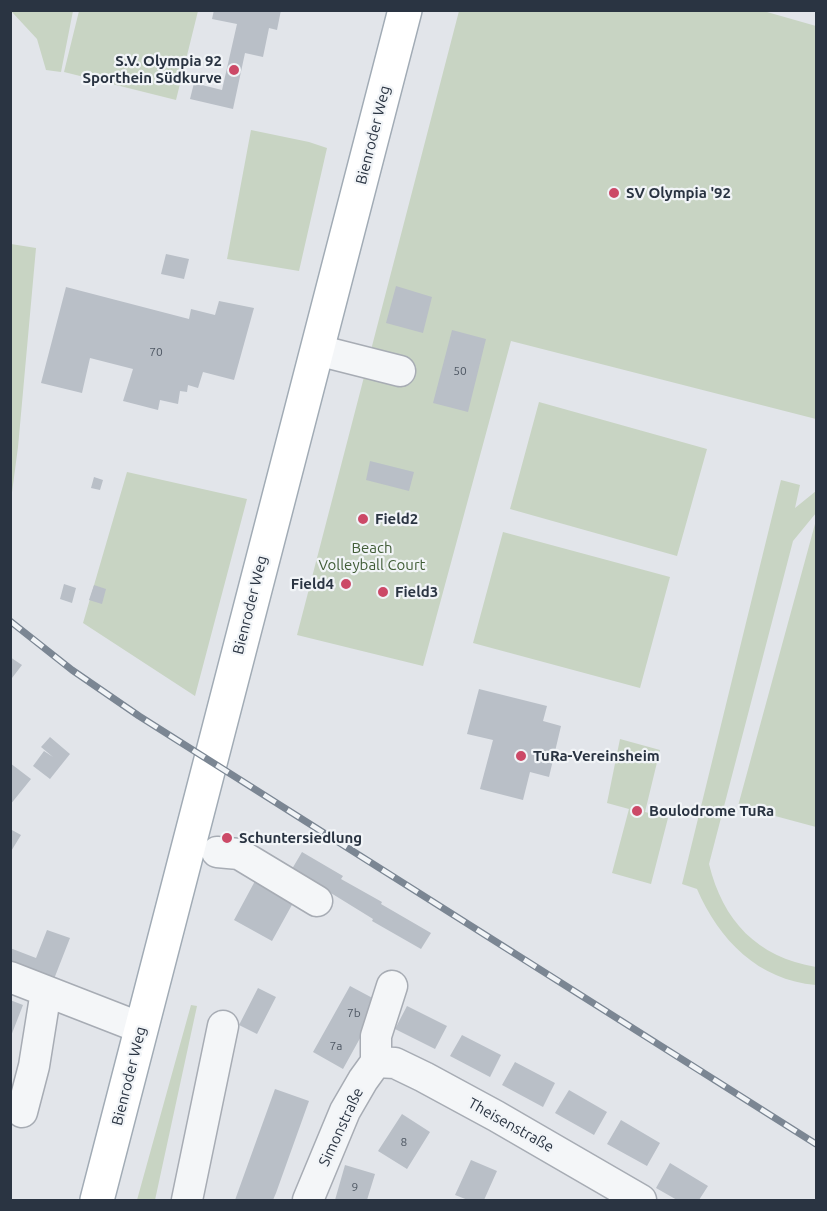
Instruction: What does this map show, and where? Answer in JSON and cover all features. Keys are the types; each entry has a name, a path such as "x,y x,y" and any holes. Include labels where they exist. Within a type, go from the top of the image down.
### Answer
{"main road":[{"name":"Bienroder Weg","path":"97,1200 405,10"}],"street":[{"path":"317,350 400,371"},
{"path":"217,852 239,854 317,901"},
{"path":"10,977 141,1028"},
{"path":"376,1062 376,1036 392,986"},
{"path":"22,1112 34,1066 46,991"},
{"path":"187,1200 223,1026"},
{"name":"Theisenstraße","path":"376,1062 395,1063 424,1077 506,1122 609,1193 641,1200"},
{"name":"Simonstraße","path":"308,1200 345,1112 376,1062"}],"green space":[{"name":"SV Olympia '92","path":"760,10 816,26 816,419 511,341 423,666 297,635 459,11"},
{"path":"11,11 73,11 61,72 46,70 37,39"},
{"path":"79,11 198,11 176,100 64,72"},
{"path":"251,130 327,148 299,271 227,259"},
{"path":"11,244 36,248 11,500"},
{"path":"539,402 707,449 677,556 510,509"},
{"path":"127,472 247,499 195,696 83,623"},
{"path":"781,480 800,485 795,508 816,491 816,513 793,541 709,864 723,903 733,919 760,945 776,955 816,967 816,985 795,982 776,975 743,954 717,925 697,889 682,884"},
{"path":"816,525 816,827 738,806"},
{"path":"503,532 670,577 640,688 473,643"},
{"name":"Boulodrome TuRa","path":"620,739 660,750 645,812 668,818 651,884 612,873 629,809 607,803"},
{"path":"191,1005 197,1006 155,1200 137,1200"}],"building":[{"name":"S.V. Olympia 92 Sporthein Südkurve","path":"214,10 281,10 277,30 269,28 263,57 245,53 233,109 190,99 194,83 222,90 237,24 212,19"},
{"path":"166,254 189,259 184,279 161,274"},
{"path":"396,286 432,297 423,333 386,323"},
{"path":"66,287 189,319 191,309 215,315 219,301 254,308 234,380 203,372 198,388 188,385 187,392 180,391 178,404 160,400 158,410 123,401 133,369 90,358 82,393 41,383"},
{"path":"452,330 486,339 468,412 433,403"},
{"path":"370,461 414,472 409,491 366,480"},
{"path":"94,477 103,480 100,490 91,488"},
{"path":"64,584 76,588 72,603 60,599"},
{"path":"94,585 106,589 102,604 89,600"},
{"path":"10,657 22,665 12,678 10,677"},
{"name":"TuRa-Vereinsheim","path":"479,689 547,706 543,721 561,726 549,777 530,772 523,800 480,789 493,740 467,734"},
{"path":"50,737 70,754 50,779 33,766 44,751 53,757 41,747"},
{"path":"10,763 31,779 10,805"},
{"path":"10,829 21,835 10,853"},
{"path":"302,852 343,876 341,879 431,933 421,949 372,921 373,919 292,869"},
{"path":"255,881 293,903 272,941 234,920"},
{"path":"47,930 70,938 54,979 10,966 10,948 36,958"},
{"path":"350,986 380,1002 343,1069 313,1052"},
{"path":"258,988 276,997 257,1034 239,1025"},
{"path":"10,1000 23,1005 11,1036 10,1036"},
{"path":"407,1006 447,1026 435,1049 395,1029"},
{"path":"462,1035 501,1055 490,1077 450,1056"},
{"path":"515,1062 555,1083 543,1107 502,1085"},
{"path":"275,1089 309,1101 276,1193 273,1200 235,1200"},
{"path":"569,1090 607,1112 594,1135 555,1113"},
{"path":"402,1114 430,1132 407,1169 378,1151"},
{"path":"621,1120 660,1143 647,1166 607,1144"},
{"path":"471,1160 497,1171 484,1200 468,1200 455,1195"},
{"path":"670,1163 708,1186 699,1200 677,1200 656,1188"},
{"path":"345,1165 375,1174 367,1200 335,1200"}],"railway":[{"path":"10,621 72,670 139,716 816,1144"}],"place":[{"name":"S.V. Olympia 92 Sporthein Südkurve","path":"234,70"},
{"name":"SV Olympia '92","path":"614,193"},
{"name":"Field2","path":"363,519"},
{"name":"Field4","path":"346,584"},
{"name":"Field3","path":"383,592"},
{"name":"TuRa-Vereinsheim","path":"521,756"},
{"name":"Boulodrome TuRa","path":"637,811"},
{"name":"Schuntersiedlung","path":"227,838"}],"park label":[{"name":"Beach Volleyball Court","path":"372,556"}]}
